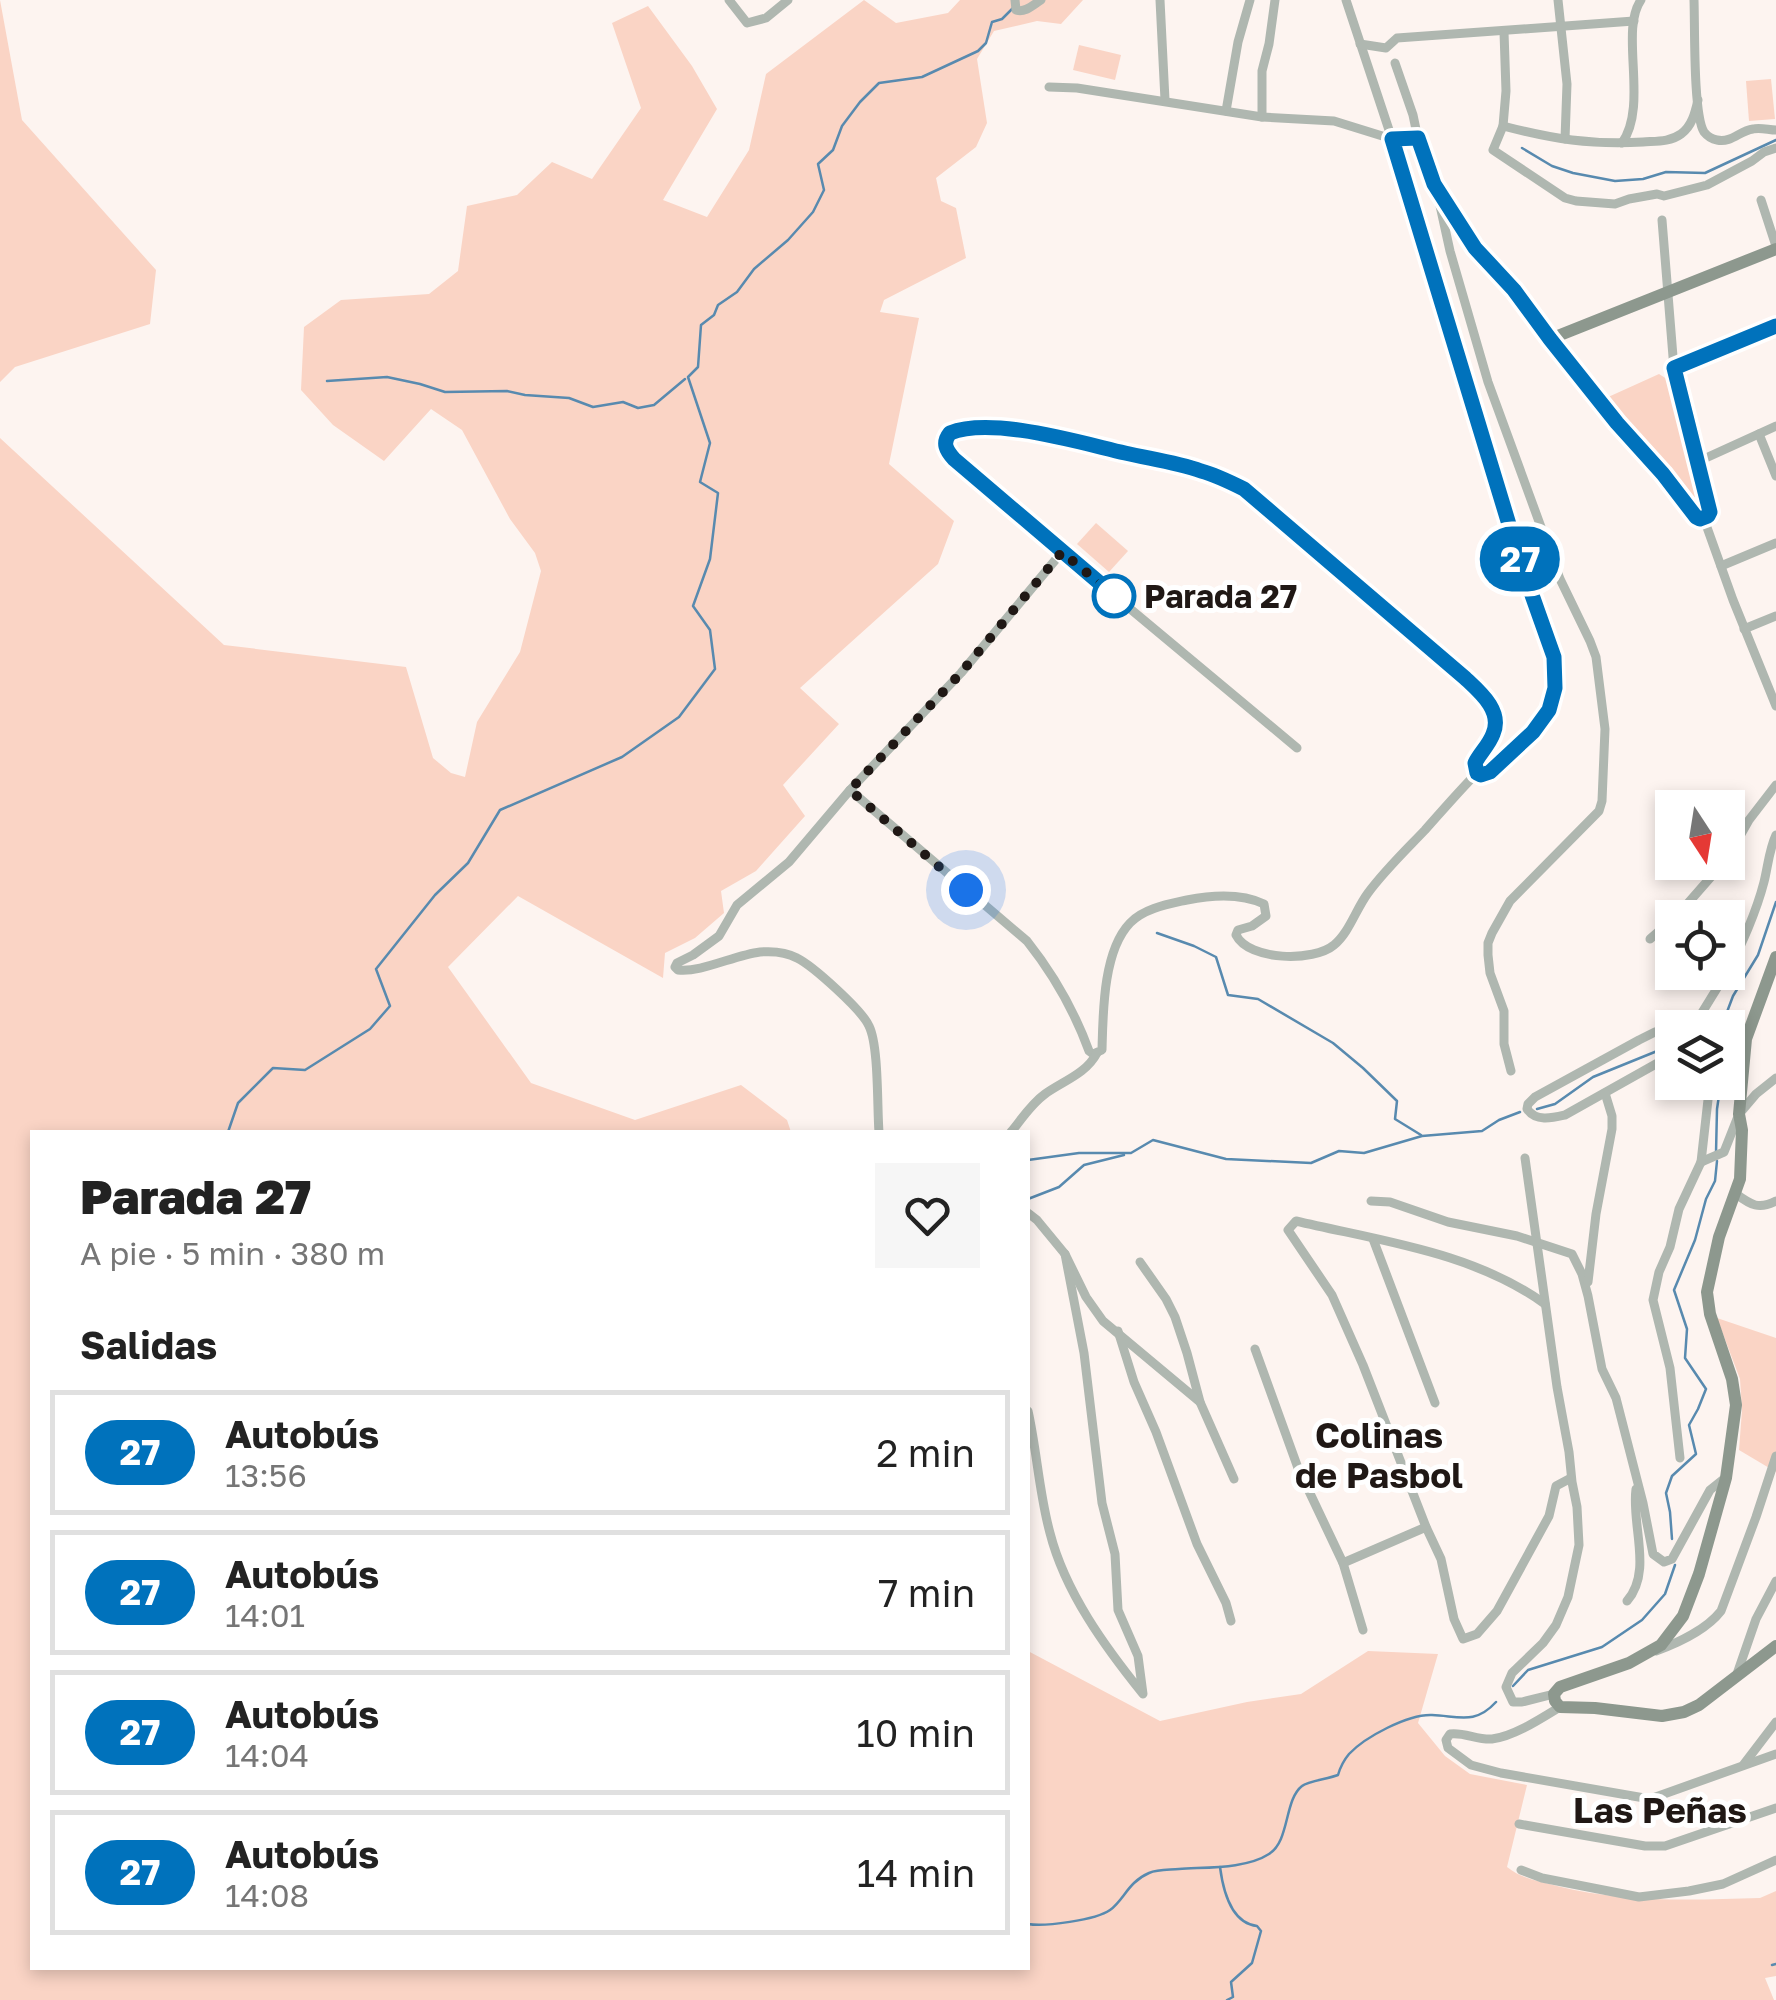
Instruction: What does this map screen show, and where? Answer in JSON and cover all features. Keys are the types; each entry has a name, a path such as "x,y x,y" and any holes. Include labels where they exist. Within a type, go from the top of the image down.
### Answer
{"street":[{"path":"728,0 747,22 766,18 788,0"},
{"path":"1015,0 1019,11 1040,0"},
{"path":"1160,0 1164,100"},
{"path":"1226,111 1250,0"},
{"path":"1262,117 1262,71 1270,44 1275,0"},
{"path":"1346,0 1521,564 1554,657 1554,698 1542,721 1490,772 1477,773"},
{"path":"1558,0 1567,84 1566,140"},
{"path":"1622,143 1629,132 1635,84 1634,21 1636,6 1642,0"},
{"path":"1694,0 1698,100 1706,134 1713,140 1738,137 1754,128 1776,130"},
{"path":"1360,44 1386,48 1398,38 1634,21"},
{"path":"1504,32 1506,92 1502,126 1493,150 1565,198 1615,204 1657,194 1664,196 1707,185 1776,148"},
{"path":"1395,63 1444,214 1450,251 1488,382 1560,579 1590,640 1603,702 1606,729 1599,811 1510,901 1488,942 1490,973 1504,1011 1504,1044 1511,1071"},
{"path":"1049,87 1164,100 1262,117 1334,121 1392,139 1418,138"},
{"path":"1502,126 1603,144 1671,140 1690,124 1698,100"},
{"path":"1434,184 1475,248 1514,290 1696,517 1704,518"},
{"path":"1550,339 1776,248 1761,200"},
{"path":"1662,220 1674,368 1710,512 1704,518"},
{"path":"1674,368 1776,326"},
{"path":"1697,462 1776,426"},
{"path":"1297,748 949,454 945,442 950,433 966,428 1046,435 1174,463 1244,489 1488,700 1495,719 1494,734 1475,763 1477,773"},
{"path":"1759,434 1776,476"},
{"path":"1704,518 1744,629 1772,687 1776,706"},
{"path":"1721,566 1776,543"},
{"path":"879,1130 875,1059 868,1023 813,969 792,955 765,952 687,971 675,967 718,936 738,905 789,862 850,790 960,674 1062,552"},
{"path":"1744,629 1776,616"},
{"path":"1013,1130 1043,1095 1071,1080 1102,1050 1102,1007 1112,958 1122,934 1134,919 1149,910 1202,898 1256,900 1264,904 1266,916 1238,930 1238,940 1244,945 1283,957 1323,952 1338,942 1365,897 1399,855 1477,773"},
{"path":"1745,827 1776,785"},
{"path":"850,790 1028,941 1063,994 1089,1051 1098,1053"},
{"path":"1745,936 1776,835"},
{"path":"1691,900 1708,880"},
{"path":"1650,940 1655,936"},
{"path":"1745,1045 1776,957"},
{"path":"1655,1032 1535,1097 1528,1109 1532,1115 1551,1119 1565,1115 1655,1065"},
{"path":"1701,1162 1724,1152 1739,1114 1776,1078"},
{"path":"1588,1296 1590,1253 1612,1129 1605,1093"},
{"path":"1680,1458 1670,1368 1652,1300 1679,1209 1701,1162 1708,1100"},
{"path":"1740,1100 1743,1158 1707,1292 1710,1314 1735,1391 1734,1436 1692,1596 1674,1630 1661,1644 1628,1663 1560,1688 1557,1700 1508,1735 1478,1739 1459,1733 1450,1734 1446,1740 1448,1748 1472,1765 1650,1798 1776,1754"},
{"path":"1525,1158 1570,1452 1580,1545 1568,1597 1550,1634 1512,1673 1506,1687 1514,1702 1557,1700 1671,1715 1699,1705 1776,1646"},
{"path":"1736,1194 1755,1206 1776,1201"},
{"path":"1371,1201 1390,1202 1448,1222 1517,1236 1572,1254 1588,1296 1602,1369 1616,1398 1653,1554 1664,1562 1672,1559 1710,1490 1726,1478"},
{"path":"1030,1214 1065,1254 1086,1297 1104,1321 1200,1402"},
{"path":"1545,1304 1492,1274 1429,1252 1296,1221 1288,1230 1332,1295 1363,1364 1441,1559 1454,1619 1463,1639 1478,1634 1498,1611 1549,1516 1556,1486 1572,1478"},
{"path":"1374,1240 1435,1403"},
{"path":"1030,1423 1056,1556 1104,1645 1143,1694 1138,1656 1118,1610 1115,1554 1102,1503 1084,1353 1065,1254"},
{"path":"1140,1262 1175,1317 1200,1402 1234,1480"},
{"path":"1118,1332 1197,1544 1226,1602 1231,1621"},
{"path":"1255,1348 1298,1468 1343,1563 1363,1630"},
{"path":"1648,1653 1688,1636 1721,1611 1776,1456"},
{"path":"1627,1602 1638,1581 1634,1502 1637,1481"},
{"path":"1343,1563 1426,1526"},
{"path":"1736,1676 1756,1618 1776,1580"},
{"path":"1743,1766 1776,1722"},
{"path":"1519,1824 1664,1846 1776,1808"},
{"path":"1521,1870 1542,1878 1639,1897 1724,1884 1776,1860"}],"shaded area":[{"path":"0,0 22,120 156,270 150,324 15,367 0,382"},
{"path":"864,0 896,23 948,13 960,0 1083,0 1061,24 1037,21 994,31 977,59 987,123 976,147 936,178 941,201 956,208 966,258 884,300 880,312 919,318 889,464 954,521 938,564 800,688 839,724 783,785 805,816 756,871 721,891 724,913 695,938 665,953 663,978 518,896 448,967 531,1083 635,1120 741,1085 787,1120 790,1130 30,1130 30,1970 1030,1970 1030,1652 1160,1721 1301,1694 1368,1651 1438,1654 1418,1723 1445,1756 1470,1774 1527,1785 1507,1867 1513,1871 1557,1886 1632,1898 1760,1898 1776,1891 1776,1976 1765,1978 1774,2000 0,2000 0,438 224,645 406,667 433,758 451,773 465,777 477,722 520,652 541,571 535,553 510,519 462,430 431,409 384,461 333,425 301,390 304,327 341,300 429,294 458,271 467,206 517,195 552,162 592,179 641,108 612,23 648,6 692,66 717,109 663,200 707,217 749,150 766,74"},
{"path":"1079,45 1121,55 1115,80 1073,70"},
{"path":"1771,79 1775,119 1749,121 1746,81"},
{"path":"1659,374 1673,383 1706,506 1702,513 1606,398"},
{"path":"1096,523 1128,551 1109,572 1077,544"},
{"path":"1717,1318 1776,1338 1776,1472 1739,1450 1740,1379"}],"waterway":[{"path":"229,1130 238,1103 273,1068 305,1070 370,1029 390,1006 376,969 435,895 468,863 500,810 622,757 679,717 715,669 710,630 693,606 710,559 718,493 700,482 710,443 688,377 698,367 701,325 813,212 824,190 818,164 833,150 842,126 860,102 879,83 922,77 978,51 986,43 992,22 1002,19 1013,8"},
{"path":"1522,148 1552,166 1615,181 1666,172 1705,173 1776,140"},
{"path":"327,381 387,377 445,392 507,391 569,398 593,407 623,402 638,408 654,405 685,379"},
{"path":"1728,1010 1758,955 1776,902"},
{"path":"1157,933 1216,957 1228,995 1258,999 1333,1043 1397,1101 1395,1119 1421,1135"},
{"path":"1537,1109 1555,1104 1593,1077 1655,1052"},
{"path":"1716,1153 1718,1100"},
{"path":"1030,1160 1079,1153 1131,1153 1153,1140 1226,1159 1311,1163 1339,1151 1364,1153 1422,1136 1482,1131 1520,1112"},
{"path":"1030,1198 1059,1187 1084,1165 1124,1155"},
{"path":"1672,1539 1666,1493 1672,1476 1696,1454 1689,1425 1706,1389 1685,1358 1687,1329 1674,1290 1715,1181 1717,1161"},
{"path":"1513,1686 1528,1670 1602,1647 1642,1620 1665,1594 1675,1565"},
{"path":"1030,1924 1070,1922 1103,1914 1136,1881 1152,1872 1260,1859 1276,1848 1296,1792 1309,1783 1338,1775 1349,1754 1365,1741 1411,1718 1474,1716 1496,1702"},
{"path":"1220,1867 1226,1895 1235,1912 1261,1931 1252,1963 1231,1982 1233,1997 1227,2000"},
{"path":"1772,1965 1776,1964"}],"bus line":[{"name":"27","path":"1122,602 954,459 945,442 950,433 966,428 1046,435 1174,463 1244,489 1488,700 1495,726 1475,763 1481,775 1490,772 1533,732 1549,710 1555,688 1554,657 1521,564 1392,139 1418,138 1434,184 1475,248 1514,290 1617,423 1700,519 1710,512 1674,368 1776,326"}],"place":[{"name":"Parada 27","path":"1114,596"}],"district":[{"name":"Colinas de Pasbol","path":"1379,1455"},
{"name":"Las Peñas","path":"1660,1810"}],"route":[{"path":"966,890 850,790 960,674 1062,552 1122,602 1114,596"}]}
